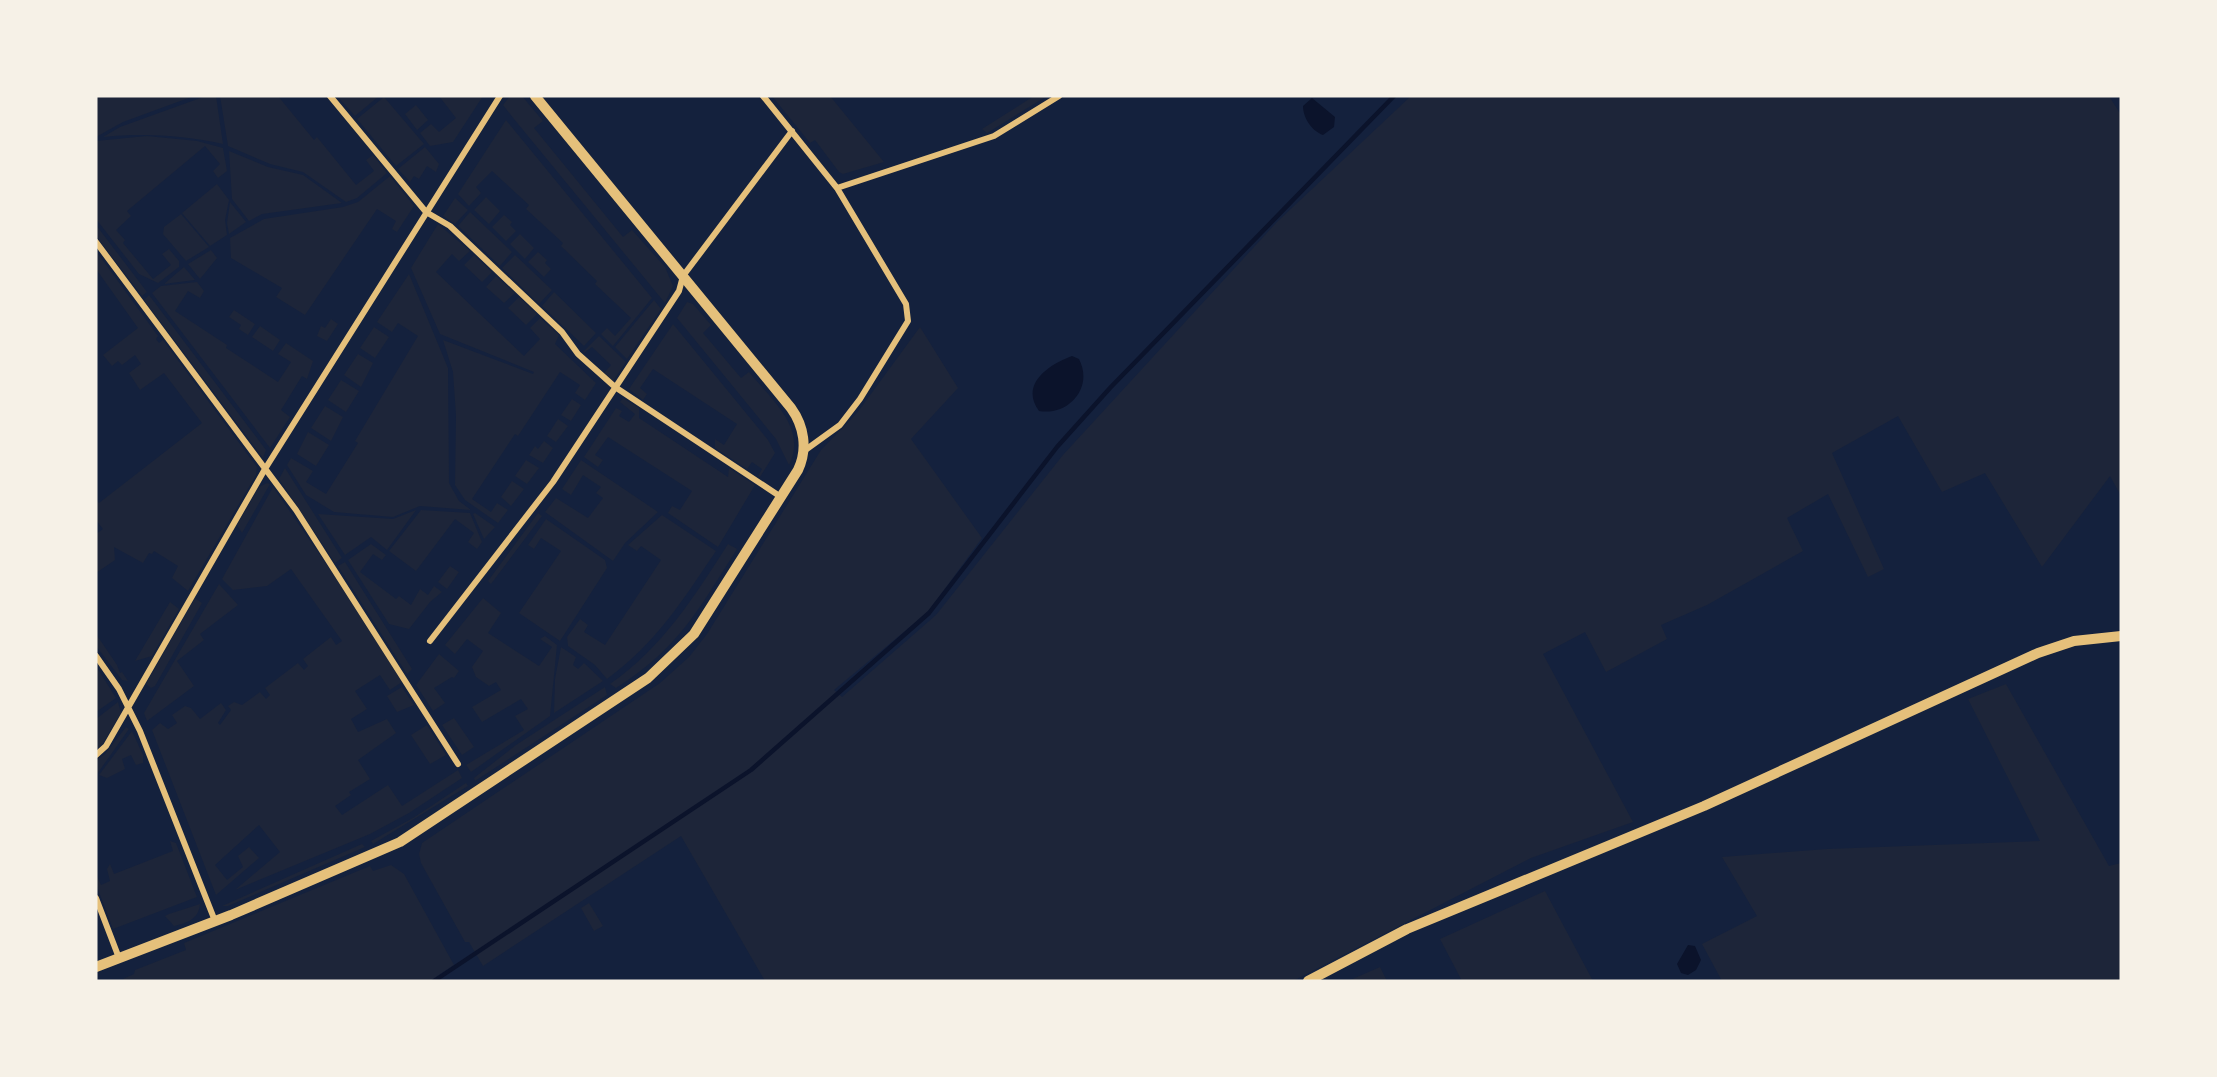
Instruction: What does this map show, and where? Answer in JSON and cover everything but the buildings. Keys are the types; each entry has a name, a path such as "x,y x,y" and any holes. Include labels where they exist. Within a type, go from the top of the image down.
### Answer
{"street":[{"path":"330,96 426,213 450,226 562,332 578,354 615,387 781,497"},
{"path":"96,755 106,746 265,469 500,96"},
{"path":"96,967 214,921 400,842 648,678 694,634 798,470 804,451 801,428 791,408 535,96"},
{"path":"763,96 837,188 906,304 908,321 860,399 840,425 804,451"},
{"path":"837,188 994,136 1059,96"},
{"path":"429,641 553,482 679,291 683,276 792,131"},
{"path":"96,242 298,513 458,764"},
{"path":"1308,981 1407,929 1704,806 2038,652 2085,639 2121,636"},
{"path":"96,656 141,731 214,921"},
{"path":"96,898 119,958"}],"shaded area":[{"path":"96,96 194,96 123,122 96,137"},
{"path":"206,96 216,96 223,144 163,136 103,137 120,127"},
{"path":"220,96 278,96 314,140 317,137 356,185 374,171 366,160 373,155 387,173 357,198 346,202 303,172 270,164 228,146"},
{"path":"337,96 379,96 355,116"},
{"path":"439,96 483,96 453,142 430,146 420,133 431,124 439,132 456,118"},
{"path":"510,96 522,96 543,121 534,128 623,237 632,230 665,267 673,286 665,303 503,105"},
{"path":"772,96 830,96 884,162 843,174 839,172 815,140 810,143"},
{"path":"1034,96 1047,96 987,133 982,129"},
{"path":"1411,96 2109,96 2121,115 2121,496 2110,476 2042,567 1985,473 1942,492 1898,416 1832,453 1884,569 1868,577 1828,494 1787,518 1803,551 1707,605 1661,625 1667,639 1606,672 1585,632 1543,654 1633,822 1531,858 1293,981 765,981 681,836 483,966 469,942 465,942 421,863 419,854 422,843 660,683 689,657 707,634 821,450 857,413 920,327 958,388 911,439 982,538 928,612 834,690 842,697 936,615 1063,455 1277,222"},
{"path":"384,97 424,144 396,166 357,119"},
{"path":"1312,98 1335,117 1334,127 1323,135 1306,119 1303,106"},
{"path":"416,105 428,120 417,130 405,114"},
{"path":"506,120 652,298 613,346 601,334 607,328 615,336 631,318 595,284 597,281 561,246 563,243 526,209 529,205 492,171 476,187 481,193 469,206 458,194"},
{"path":"147,136 197,141 223,148 227,171 218,178 213,171 220,164 205,146 127,211 131,216 116,230 125,240 123,243 153,279 171,265 162,254 169,249 179,261 179,267 158,283 139,274 96,219 96,141"},
{"path":"425,147 439,164 436,172 427,166 419,179 414,176 410,182 398,169"},
{"path":"229,151 268,167 303,175 342,203 262,214 249,221 232,199"},
{"path":"390,176 414,206 397,232 392,229 396,221 377,209 305,315 276,297 282,288 231,258 230,238 264,219 343,207 358,202"},
{"path":"217,184 229,200 225,220 227,235 210,246 182,213"},
{"path":"486,197 500,211 489,224 474,210"},
{"path":"455,198 468,210 455,224 443,216"},
{"path":"230,202 246,222 229,234 227,223"},
{"path":"470,212 512,252 500,266 458,226"},
{"path":"181,214 209,247 186,261 163,234 164,227"},
{"path":"504,215 512,222 510,225 516,231 506,241 492,227"},
{"path":"438,224 470,251 459,261 452,254 436,272 524,356 540,339 530,328 540,318 559,335 555,344 596,383 585,400 575,393 580,385 560,372 518,436 515,434 472,499 491,512 497,503 508,510 498,523 465,500 455,485 456,416 453,372 443,340 533,374 534,372 440,334 411,268"},
{"path":"96,225 147,292 142,296 96,236"},
{"path":"520,234 534,248 525,259 510,244"},
{"path":"211,250 217,258 200,279 188,264"},
{"path":"96,251 158,336 156,339 159,343 163,340 257,467 256,475 188,591 172,578 178,566 154,551 152,554 149,553 143,563 114,547 115,560 96,573 96,534 103,529 96,520 96,500 99,503 202,423 164,373 140,390 129,373 141,364 135,355 122,365 118,361 112,366 103,355 138,328 96,269"},
{"path":"538,252 547,260 545,263 551,269 544,277 528,262"},
{"path":"474,255 492,272 482,282 464,265"},
{"path":"515,255 552,290 539,304 502,268"},
{"path":"184,267 195,280 164,284"},
{"path":"409,274 448,368 449,483 459,501 471,510 420,506 393,517 334,512 306,495 287,465 291,458 313,471 306,482 326,494 358,443 355,441 418,336 398,323 392,332 377,322"},
{"path":"496,276 515,293 504,303 486,287"},
{"path":"197,282 204,291 200,298 188,291 175,311 227,345 226,348 278,382 291,362 278,354 286,343 313,361 307,379 302,376 281,410 290,417 270,448 152,293 161,286"},
{"path":"554,292 596,333 584,346 542,306"},
{"path":"149,295 266,450 263,458 144,300"},
{"path":"519,297 537,314 526,325 508,308"},
{"path":"654,300 661,309 627,359 615,347"},
{"path":"687,302 693,304 711,325 703,333 741,378 749,372 784,414 794,439 794,451 789,465 776,439 677,318"},
{"path":"234,310 255,324 248,335 239,329 241,325 229,317"},
{"path":"331,319 338,324 327,341 317,336 321,326 325,328"},
{"path":"673,324 768,440 775,453 760,477 758,476 762,469 752,462 747,469 715,448 715,439 724,445 737,424 653,369 640,388 647,394 643,400 629,389"},
{"path":"260,326 280,340 273,351 252,337"},
{"path":"374,327 389,337 375,358 360,348"},
{"path":"599,336 626,362 613,381 604,373 611,365 592,347 583,352"},
{"path":"358,354 373,363 361,387 344,375"},
{"path":"1072,356 1079,359 1083,370 1081,390 1076,398 1060,409 1039,411 1034,401 1035,384 1047,370"},
{"path":"341,380 359,391 346,412 328,400"},
{"path":"623,398 639,408 639,418 728,477 729,468 755,485 718,547 668,513 672,506 680,510 692,491 608,437 595,455 603,460 598,467 584,457 616,408 622,411 619,416 629,422 635,414 620,402"},
{"path":"572,399 581,405 571,421 561,415"},
{"path":"325,406 343,417 331,441 311,428"},
{"path":"558,419 568,426 556,442 547,436"},
{"path":"308,432 329,445 316,466 297,454"},
{"path":"544,441 553,448 543,463 529,455 535,446 538,449"},
{"path":"526,460 539,468 527,484 515,476"},
{"path":"581,460 658,512 625,543 613,561 545,512 556,498 588,518 603,498 596,493 601,487 583,475 571,495 562,489"},
{"path":"285,468 342,558 335,563 279,479"},
{"path":"512,481 524,489 511,506 501,497"},
{"path":"270,484 242,533 237,525 259,487"},
{"path":"273,487 338,581 402,682 390,690 380,675 355,691 367,709 351,719 358,732 387,719 396,733 358,760 370,779 349,792 351,795 335,806 342,815 388,785 402,806 458,770 462,778 409,813 370,834 235,890 280,852 259,825 215,865 227,880 243,867 238,856 249,847 259,858 216,895 152,730 160,723 168,729 177,723 172,715 185,706 191,708 200,719 221,703 226,710 218,723 220,725 231,710 228,706 234,702 242,705 260,692 266,699 270,695 265,688 298,663 304,670 308,666 303,659 331,637 336,645 342,641 291,569 267,586 233,590 222,579"},
{"path":"416,510 387,550 371,537 345,555 318,514 393,519"},
{"path":"421,510 470,513 482,542 477,549 468,542 474,533 455,519 416,571 389,551"},
{"path":"475,513 495,527 484,539 473,514"},
{"path":"538,513 542,516 491,584 488,581"},
{"path":"662,515 716,551 667,620 625,665 607,679 595,665 568,646 567,637 580,619 588,625 584,632 605,645 661,560 641,546 637,551 628,545"},
{"path":"546,519 605,560 607,568 560,641 519,613 561,551 541,538 534,549 528,545"},
{"path":"371,544 386,555 382,560 373,554 360,572 396,599 399,596 411,605 420,589 428,595 434,586 442,592 430,602 409,629 389,624 348,560"},
{"path":"728,544 737,549 698,609 672,643 638,673 616,688 610,684 629,670 662,637 690,602"},
{"path":"345,562 412,669 407,674 338,566"},
{"path":"450,566 459,572 447,589 438,582"},
{"path":"219,584 238,605 200,634 204,640 177,661 194,686 147,721 144,713"},
{"path":"195,598 202,603 155,686 151,688 146,684"},
{"path":"483,598 501,613 488,633 539,666 552,647 540,639 545,636 557,645 550,716 471,772 466,765 524,730 515,716 528,709 521,699 482,722 472,707 501,690 496,682 489,686 476,677 472,667 483,651 467,639 455,654 445,645"},
{"path":"170,602 179,609 152,656 135,661"},
{"path":"96,634 120,673 122,672 128,681 122,680 96,646"},
{"path":"561,647 576,657 573,665 578,669 584,663 603,681 554,713 555,679"},
{"path":"439,654 459,671 454,678 434,688 445,703 433,711 416,685"},
{"path":"96,666 116,698 96,712"},
{"path":"2006,684 2109,866 2121,863 2121,981 1722,981 1702,944 1757,916 1722,857 1827,849 2040,841 1968,699"},
{"path":"402,687 414,705 397,712 387,696"},
{"path":"605,687 607,695 475,781 474,778 516,745"},
{"path":"118,702 121,713 103,743 96,750 96,719"},
{"path":"454,718 474,747 462,755 442,725"},
{"path":"427,725 446,755 430,764 411,735"},
{"path":"126,727 129,729 97,774 96,760 105,754"},
{"path":"132,731 143,755 143,763 136,765 131,755 122,759 125,769 107,778 99,775"},
{"path":"466,783 468,786 373,844 371,841 413,818"},
{"path":"170,841 176,843 197,897 113,929 96,884 96,874 101,885 110,881 107,869 110,864 114,874 173,851"},
{"path":"362,844 365,847 228,906 222,906"},
{"path":"391,865 404,874 454,965 430,981 125,981 123,979 134,974 135,970 186,950 184,943 370,866 373,871"},
{"path":"1545,891 1593,981 1462,981 1440,939"},
{"path":"589,903 603,926 594,931 581,908"},
{"path":"200,904 195,917 183,923 174,926 165,916 169,914"},
{"path":"1688,945 1695,946 1701,960 1696,970 1688,975 1681,973 1677,964"},
{"path":"1380,967 1387,981 1348,981"}],"waterway":[{"path":"434,981 751,770 929,613 1057,447 1110,388 1394,96"}]}
